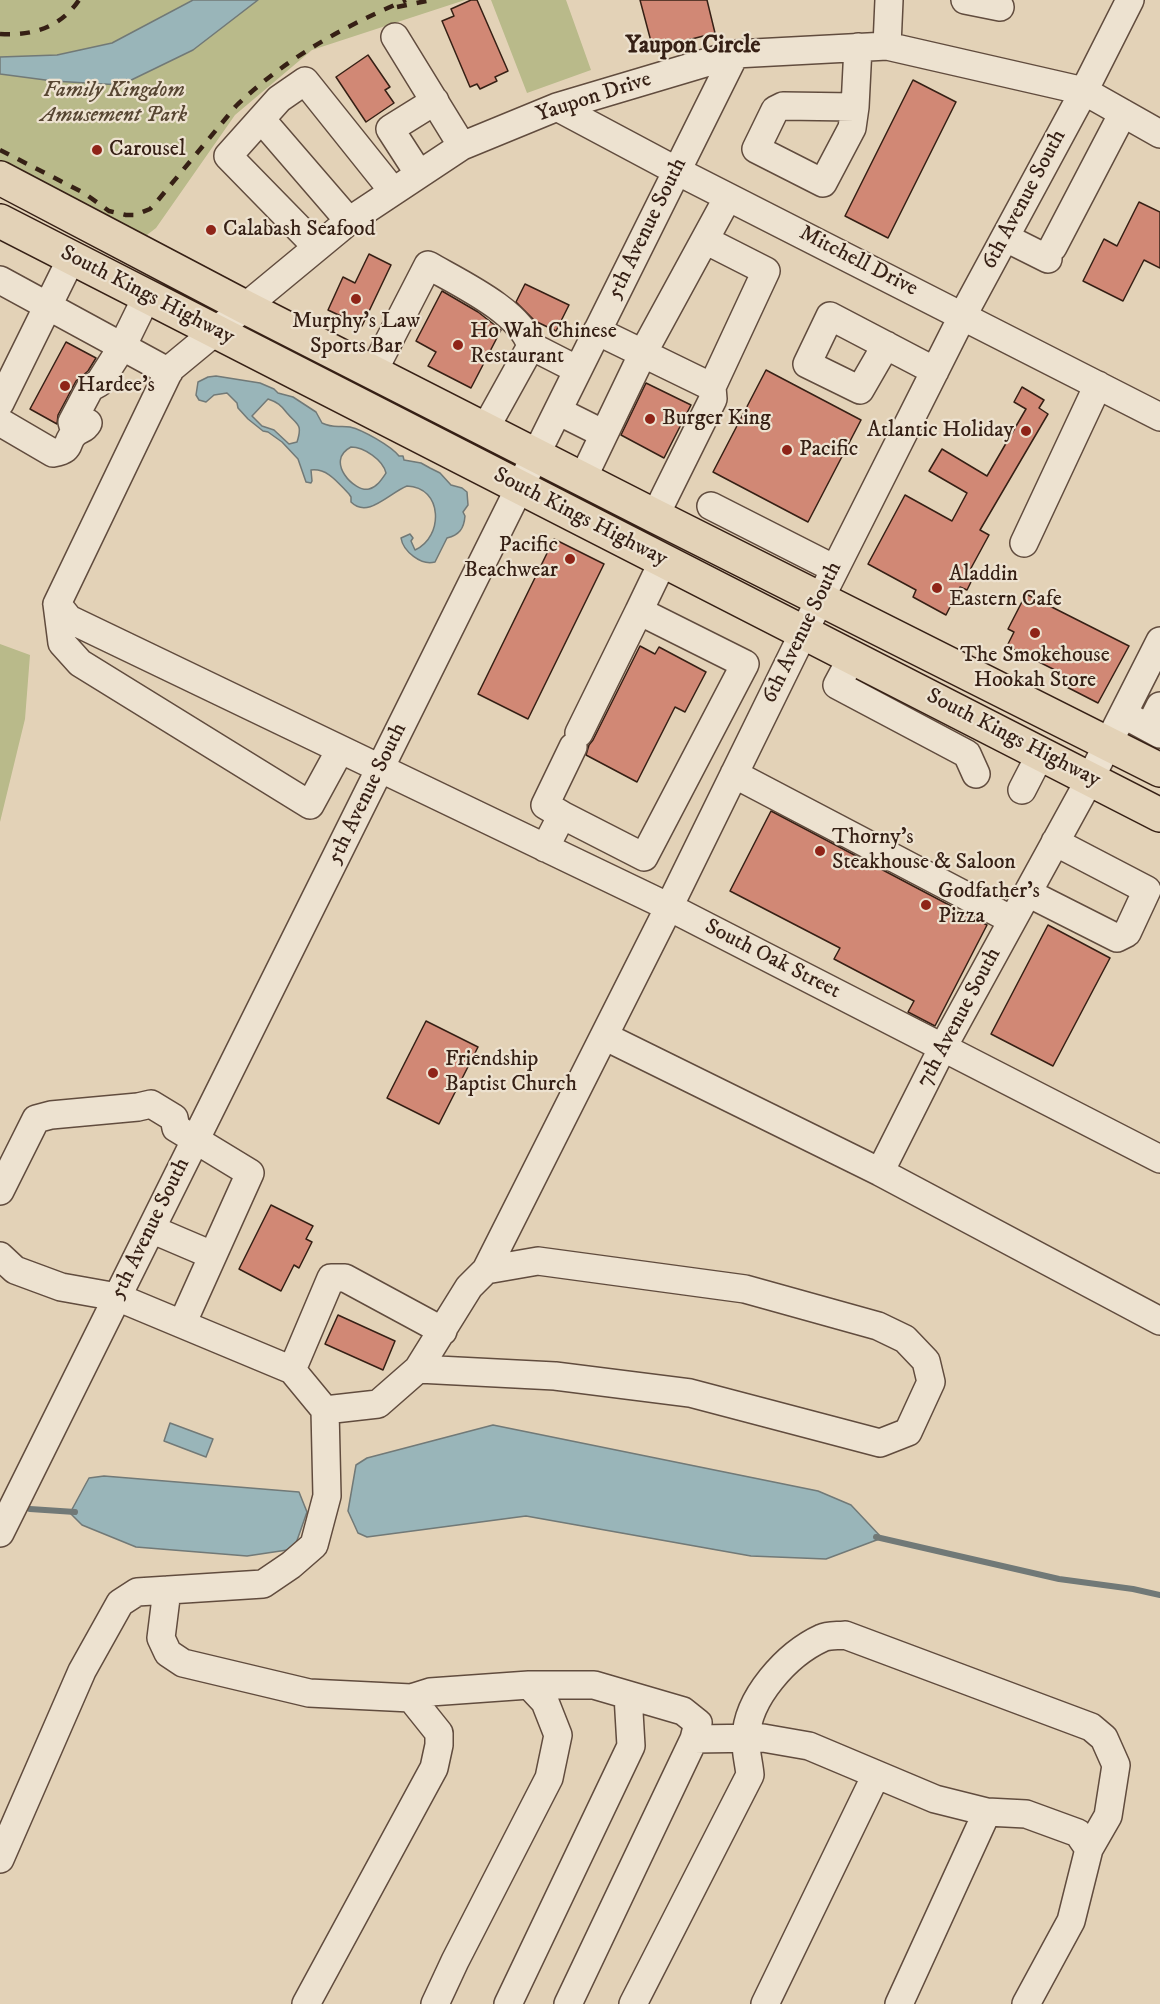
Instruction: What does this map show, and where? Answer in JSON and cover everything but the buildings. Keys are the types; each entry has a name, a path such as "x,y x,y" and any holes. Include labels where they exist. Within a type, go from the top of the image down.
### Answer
{"main road":[{"name":"South Kings Highway","path":"0,178 246,307 655,516 1160,770"},
{"name":"South Kings Highway","path":"0,221 1160,815"}],"street":[{"path":"887,46 889,0"},
{"path":"965,0 1000,7"},
{"name":"6th Avenue South","path":"325,1410 378,1404 418,1369 469,1287 486,1270 963,315 1084,91 1130,0"},
{"path":"395,37 462,146"},
{"name":"Yaupon Drive","path":"169,372 349,221 462,146 557,107 735,54 887,46 1084,91 1160,134"},
{"path":"855,107 858,47"},
{"name":"5th Avenue South","path":"0,1533 151,1229 186,1135 380,769 735,54"},
{"path":"317,247 228,156 279,99 305,81 393,191"},
{"path":"419,174 390,129 435,101"},
{"name":"Mitchell Drive","path":"557,107 677,171 1160,417"},
{"path":"1006,238 1051,253 1123,113"},
{"path":"261,119 349,221"},
{"path":"582,478 643,353 728,197"},
{"path":"655,516 713,399 712,387 766,271 705,240"},
{"path":"0,403 72,257"},
{"path":"373,372 428,265 493,302 528,336 531,346 485,429"},
{"path":"1,283 169,372 57,604 62,643 80,663 310,805 340,750"},
{"path":"0,422 52,453 68,447 75,433 85,429 103,394 99,383 122,347 147,296"},
{"path":"597,331 712,387"},
{"path":"886,345 935,371"},
{"path":"531,346 578,370"},
{"path":"1023,543 1098,385"},
{"path":"558,411 604,434"},
{"path":"711,506 835,569"},
{"path":"721,549 738,519"},
{"path":"776,577 794,548"},
{"path":"639,611 745,663 644,857 545,805 663,561"},
{"name":"South Oak Street","path":"57,604 69,619 669,907 1160,1159"},
{"name":"7th Avenue South","path":"880,1172 943,1047 1056,842 1160,641"},
{"path":"852,657 837,685 967,754 976,774"},
{"path":"1123,714 1156,723"},
{"path":"1022,790 1041,753"},
{"path":"734,774 1012,920"},
{"path":"670,807 707,828"},
{"path":"545,848 562,815"},
{"path":"1028,893 1118,938 1127,933 1147,891 1056,842"},
{"path":"604,1036 880,1172 1160,1321"},
{"path":"0,1191 36,1119 51,1115 151,1104 174,1118 186,1135 250,1173 182,1324"},
{"path":"151,1229 212,1255"},
{"path":"0,1256 15,1270 61,1287 117,1297 292,1370 325,1410 327,1496 314,1545 291,1565 263,1584 137,1592 120,1603 82,1671 0,1860"},
{"path":"418,1369 555,1376 690,1393 880,1443 908,1432 931,1382 926,1361 905,1339 878,1326 745,1289 538,1262 486,1270"},
{"path":"292,1370 331,1278 345,1278 443,1331"},
{"path":"167,1590 161,1638 168,1653 183,1663 309,1694 411,1698 430,1692 529,1685 594,1685 683,1712 698,1723 694,1738 568,2004"},
{"path":"633,2004 750,1775 746,1738 749,1718 764,1688 790,1660 823,1637 845,1635 1091,1727 1104,1738 1116,1765 1108,1816 1089,1849 1071,1921 1026,2004"},
{"path":"435,2004 549,1778 558,1735 545,1702 529,1685"},
{"path":"508,2004 632,1746 628,1695"},
{"path":"306,2004 434,1768 439,1733 411,1698"},
{"path":"694,1738 763,1738 809,1746 935,1799 987,1812 1026,1814 1078,1833 1089,1849"},
{"path":"765,2004 876,1775"},
{"path":"899,2004 987,1812"}],"green space":[{"name":"Family Kingdom Amusement Park","path":"0,0 465,0 312,50 235,115 156,228 143,238 0,161"},
{"path":"491,0 566,0 591,70 527,93"},
{"path":"0,644 30,655 25,719 0,822"}],"water":[{"path":"193,0 258,0 193,50 121,85 53,81 0,74 0,57 57,55 112,43"},
{"path":"216,376 260,383 278,393 293,397 316,412 322,423 326,425 350,427 362,431 383,443 399,456 403,456 404,460 421,463 440,473 451,485 467,492 468,505 463,512 465,516 462,528 455,535 447,538 435,562 419,560 405,548 401,538 410,534 415,550 431,535 435,524 435,514 433,503 428,495 419,489 407,486 379,503 364,508 351,502 349,494 323,471 311,470 312,481 311,483 306,482 298,459 282,442 248,419 227,393 214,395 206,402 199,400 196,395 198,382","holes":["268,399 281,406 298,425 297,442 289,444 274,430 262,426 252,416","351,447 362,449 372,455 384,468 386,473 372,488 363,489 356,486 345,475 340,460 343,453"]},
{"path":"170,1423 213,1439 206,1457 164,1441"},
{"path":"493,1425 818,1491 851,1505 882,1538 826,1559 751,1556 526,1516 367,1537 358,1533 348,1511 356,1465 367,1458"},
{"path":"104,1476 299,1492 307,1512 294,1549 247,1556 136,1547 82,1525 70,1513 89,1478"}],"waterway":[{"path":"30,1509 75,1512"},
{"path":"876,1537 1059,1579 1160,1595"}],"railway":[{"path":"0,34 34,32 54,24 79,0"},
{"path":"0,150 84,193 109,211 135,215 154,205 236,106 255,88 296,58 338,32 406,0"},
{"path":"397,7 431,0"}],"place":[{"name":"Carousel","path":"97,150"},
{"name":"Calabash Seafood","path":"211,230"},
{"name":"Murphy's Law Sports Bar","path":"356,299"},
{"name":"Ho Wah Chinese Restaurant","path":"458,345"},
{"name":"Hardee's","path":"65,386"},
{"name":"Burger King","path":"650,419"},
{"name":"Atlantic Holiday","path":"1026,431"},
{"name":"Pacific","path":"787,450"},
{"name":"Pacific Beachwear","path":"570,559"},
{"name":"Aladdin Eastern Cafe","path":"937,588"},
{"name":"The Smokehouse Hookah Store","path":"1035,633"},
{"name":"Thorny's Steakhouse & Saloon","path":"820,851"},
{"name":"Godfather's Pizza","path":"926,905"},
{"name":"Friendship Baptist Church","path":"433,1073"}],"district":[{"name":"Yaupon Circle","path":"693,47"}]}
